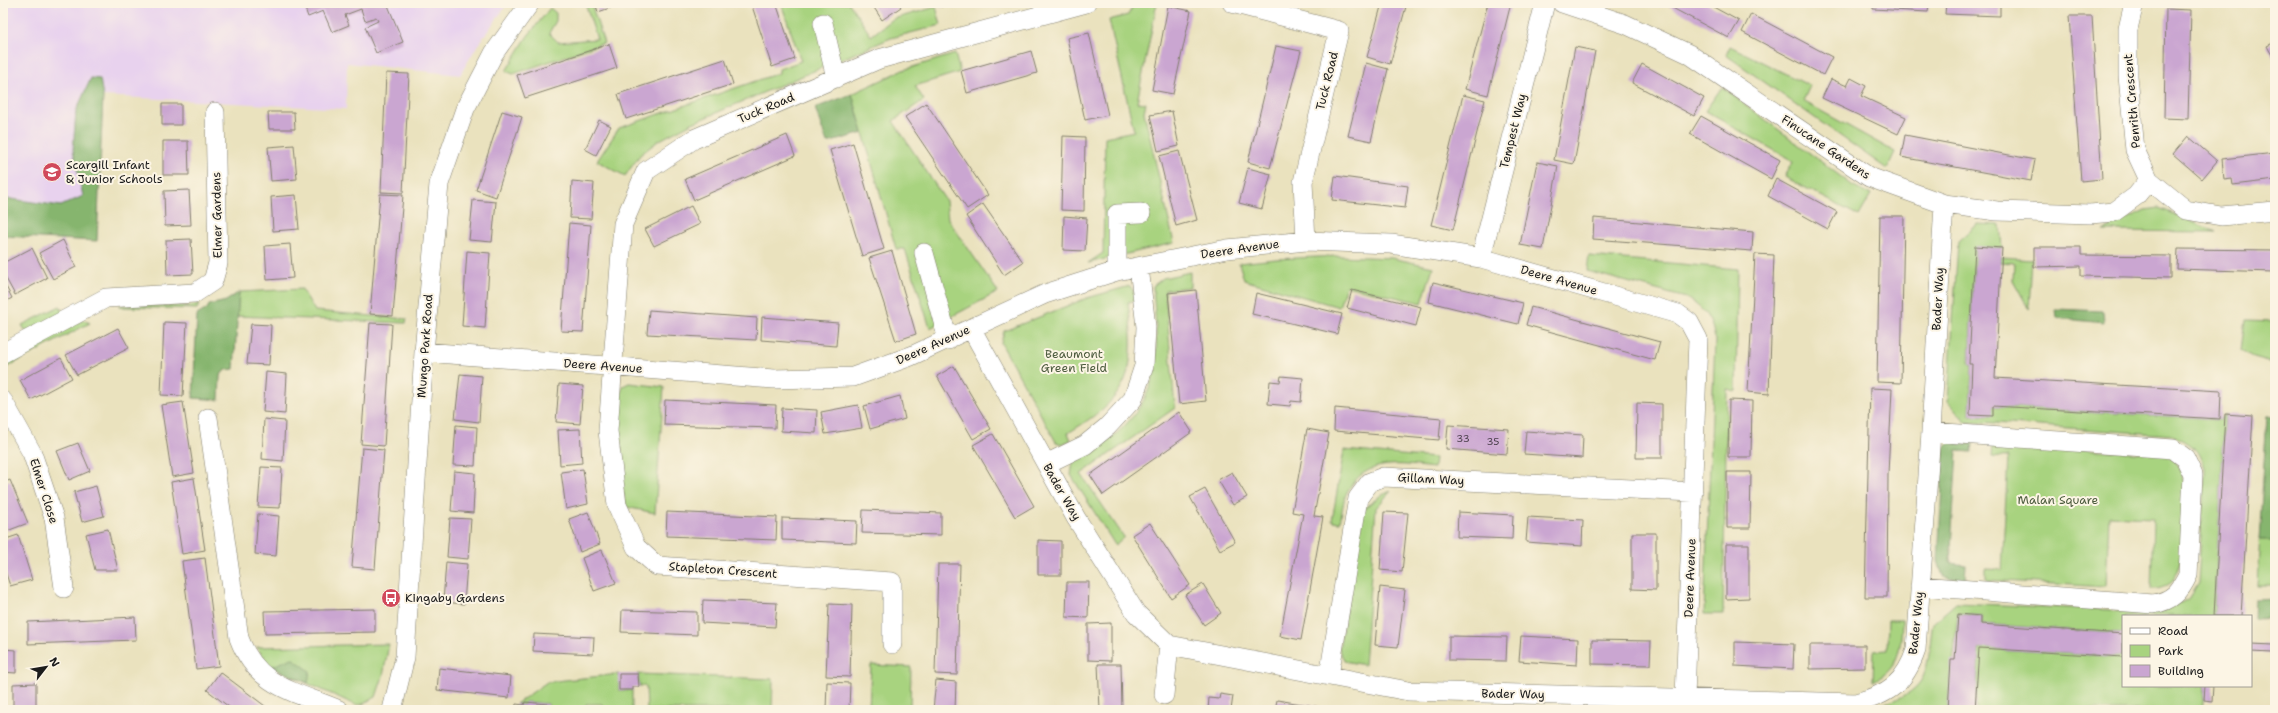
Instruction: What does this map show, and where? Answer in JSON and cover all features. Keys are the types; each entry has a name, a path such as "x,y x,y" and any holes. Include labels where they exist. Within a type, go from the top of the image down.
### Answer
{"street":[{"name":"Mungo Park Road","path":"392,710 405,656 424,352 438,184 468,104 494,53 530,3"},
{"name":"Tuck Road","path":"612,367 622,224 646,171 694,139 879,59 1086,3"},
{"name":"Tuck Road","path":"1232,3 1340,31 1303,182 1306,241"},
{"name":"Tempest Way","path":"1481,258 1545,3"},
{"name":"Finucane Gardens","path":"1562,3 1625,24 1689,54 1869,177 1944,204 1997,211 2090,214 2114,212 2136,196 2149,180"},
{"name":"Penrith Crescent","path":"2134,3 2128,28 2128,76 2135,150 2149,180 2186,210 2221,216 2275,211"},
{"path":"823,23 836,78"},
{"name":"Elmer Gardens","path":"3,353 106,298 196,293 213,281 218,263 215,112"},
{"name":"Bader Way","path":"971,328 1076,518 1136,613 1169,645 1408,691 1856,703 1878,696 1897,684 1910,668 1916,650 1931,432 1944,204"},
{"path":"1117,270 1117,214 1141,213"},
{"name":"Deere Avenue","path":"424,352 774,379 853,377 911,356 1045,294 1117,270 1227,249 1306,241 1391,244 1481,258 1678,314 1689,322 1698,339 1685,698"},
{"path":"924,253 948,340"},
{"path":"1046,464 1085,445 1107,427 1133,399 1144,366 1146,327 1139,267"},
{"name":"Stapleton Crescent","path":"612,367 608,431 617,505 636,547 657,566 892,582 892,644"},
{"name":"Elmer Close","path":"3,401 32,453 54,518 64,588"},
{"path":"208,418 239,638 244,651 259,673 270,681 339,710"},
{"path":"1920,586 2153,604 2171,599 2181,589 2188,575 2193,475 2185,458 2173,449 1931,432"},
{"name":"Gillam Way","path":"1329,676 1358,498 1370,482 1383,476 1693,492"},
{"path":"1164,694 1169,645"}],"shaded area":[{"name":"Scargill Infant & Junior Schools","path":"3,3 508,3 477,46 460,75 347,63 346,109 103,96 97,241 3,236"}],"green space":[{"path":"585,3 591,3 604,43 513,74 506,71 527,37 550,8 556,13 556,21 549,33 558,42 597,39"},
{"path":"781,3 849,3 871,36 893,19 936,7 941,25 891,38 690,124 658,141 640,155 625,176 597,161 619,128 779,73 779,69 801,61"},
{"path":"1157,3 1137,102 1146,103 1144,112 1174,243 1088,263 1103,253 1105,137 1134,131 1109,20 1128,15 1133,6"},
{"path":"1730,46 1810,86 1803,101 1895,152 1887,169 1726,55"},
{"path":"955,54 960,72 915,86 924,100 893,121 946,201 948,219 998,292 930,328 905,249 896,249 852,94 903,70"},
{"path":"3,71 7,79 4,198 61,206 83,196 73,150 76,111 91,78 100,79 103,96 97,241 3,236"},
{"path":"1722,87 1852,185 1871,195 1859,216 1785,177 1793,161 1705,111"},
{"path":"852,94 863,133 827,143 815,108"},
{"path":"2160,208 2216,232 2103,231 2145,210"},
{"path":"1977,224 2000,225 2002,248 1975,247 1969,364 1972,364 1970,415 1992,416 1993,406 2219,419 2225,414 2214,615 2122,615 2122,634 1981,624 1981,616 1958,614 1948,710 1858,710 1888,703 1907,694 1915,688 1921,681 1927,666 1933,623 1956,603 2159,612 2169,609 2188,599 2198,583 2205,472 2203,464 2194,448 2185,441 2172,435 1965,421 1948,401 1958,241"},
{"path":"1338,256 1392,258 1433,267 1422,303 1346,286 1339,307 1244,280 1239,263 1276,259"},
{"path":"1589,256 1738,269 1736,391 1727,389 1723,614 1704,614 1715,341 1710,321 1703,310 1686,298 1587,271"},
{"path":"2001,257 2032,259 2029,309 2013,280 2014,263 2001,262"},
{"path":"1190,272 1190,287 1165,290 1175,408 1081,474 1124,537 1115,545 1071,475 1073,461 1117,433 1133,416 1144,400 1151,383 1155,365 1156,328 1153,286 1163,278"},
{"name":"Beaumont Green Field","path":"1130,286 1134,292 1136,301 1128,302 1131,326 1131,347 1129,365 1125,380 1117,394 1105,407 1089,420 1068,433 1071,440 1062,444 1056,442 1001,343 1004,331 1087,298"},
{"path":"302,289 315,311 407,319 406,323 237,316 239,292"},
{"path":"239,292 234,369 225,370 220,376 219,400 193,398 197,315 207,309 209,305 226,301"},
{"path":"200,303 197,309 120,307 120,305 191,306"},
{"path":"60,306 63,313 26,332 22,325"},
{"path":"2056,309 2103,311 2104,323 2057,318"},
{"path":"83,320 90,323 3,369 3,361"},
{"path":"2245,320 2275,321 2275,364 2254,358 2241,350"},
{"path":"629,383 664,387 655,513 626,507 616,431 619,401 623,386"},
{"path":"2267,417 2275,417 2275,585 2257,585"},
{"path":"2267,417 2275,417 2275,541 2259,541"},
{"path":"1951,443 1973,443 1972,452 1957,451 1950,563 1966,565 1965,579 1951,579 1943,576 1938,561 1944,447"},
{"name":"Malan Square","path":"1993,444 2166,454 2176,461 2185,484 2181,561 2177,573 2171,582 2163,587 2151,589 2153,518 2109,516 2106,587 1986,580 1986,569 2002,570 2008,457 1992,456"},
{"path":"1344,450 1435,458 1434,468 1409,465 1385,465 1364,473 1355,481 1347,492 1340,522 1332,521"},
{"path":"1391,491 1376,508 1364,665 1344,661 1339,649 1364,508 1380,496"},
{"path":"2275,598 2275,617 2254,618 2255,599"},
{"path":"1888,620 1902,620 1900,648 1894,664 1882,676 1873,681 1874,651 1887,650"},
{"path":"389,644 383,676 376,697 363,704 356,705 271,667 265,662 257,647"},
{"path":"1979,648 2122,657 2122,687 2205,687 2202,710 1976,710"},
{"path":"292,658 310,671 308,683 271,667"},
{"path":"871,665 911,667 910,710 869,709"},
{"path":"619,674 619,690 632,690 632,710 603,710 603,704 586,704 586,710 548,710 548,704 525,702 524,705 516,704 547,682"},
{"path":"638,674 773,679 772,710 647,710 646,686 639,686"},
{"path":"1143,705 1179,705 1178,710 1144,710"}],"building":[{"path":"303,3 387,3 403,42 376,53 365,27 378,21 376,17 365,21 361,9 345,15 349,25 332,32 323,11 308,17"},
{"path":"595,3 625,3 598,12"},
{"path":"751,3 776,3 795,59 772,67"},
{"path":"871,3 898,3 901,7 882,20"},
{"path":"940,3 955,3 941,7"},
{"path":"1382,3 1407,3 1390,64 1367,57"},
{"path":"1488,3 1511,3 1488,95 1465,89"},
{"path":"1663,3 1706,3 1739,21 1729,38"},
{"path":"1873,3 1929,3 1928,12 1873,9"},
{"path":"1946,3 2000,3 2000,16 1945,14"},
{"path":"1168,6 1191,11 1173,94 1152,90"},
{"path":"2166,9 2191,10 2188,119 2164,118"},
{"path":"1751,14 1832,57 1823,75 1742,32"},
{"path":"2069,16 2092,16 2102,179 2081,181"},
{"path":"1089,33 1108,115 1085,120 1067,38"},
{"path":"2275,42 2275,61 2267,46"},
{"path":"609,44 617,68 525,98 517,75"},
{"path":"1276,46 1301,51 1270,168 1248,162"},
{"path":"1575,47 1595,51 1574,164 1554,160"},
{"path":"1031,51 1037,73 967,93 961,71"},
{"path":"725,59 733,84 626,119 618,94"},
{"path":"1366,63 1388,69 1371,141 1348,136"},
{"path":"1642,64 1704,98 1694,116 1632,83"},
{"path":"386,73 409,74 403,193 381,192"},
{"path":"1851,78 1866,86 1861,96 1906,117 1898,134 1822,98 1831,79 1847,86"},
{"path":"1463,95 1485,100 1453,230 1431,225"},
{"path":"926,103 988,195 967,209 905,117"},
{"path":"162,104 181,104 181,125 162,125"},
{"path":"502,111 522,117 496,197 476,190"},
{"path":"1172,111 1179,146 1158,151 1150,115"},
{"path":"268,112 294,112 295,129 269,129"},
{"path":"1701,116 1780,160 1771,179 1690,134"},
{"path":"599,120 611,126 596,155 585,149"},
{"path":"787,135 795,156 694,200 685,179"},
{"path":"1905,135 2035,160 2031,181 1901,157"},
{"path":"1063,136 1085,137 1084,211 1061,210"},
{"path":"2188,136 2217,161 2202,179 2173,154"},
{"path":"163,141 188,141 189,175 163,175"},
{"path":"853,143 884,249 862,256 830,150"},
{"path":"294,145 297,179 271,181 268,147"},
{"path":"1179,151 1197,220 1176,226 1159,156"},
{"path":"2275,153 2275,180 2233,185 2232,179 2224,180 2222,159"},
{"path":"1537,162 1558,166 1543,249 1520,245"},
{"path":"1248,168 1271,174 1262,209 1239,203"},
{"path":"1335,176 1408,186 1405,208 1332,200"},
{"path":"1776,179 1837,212 1828,229 1768,196"},
{"path":"572,181 594,183 591,219 570,218"},
{"path":"189,190 191,225 165,226 164,191"},
{"path":"380,194 403,195 393,316 370,314"},
{"path":"296,195 299,229 273,231 271,197"},
{"path":"473,200 496,202 492,242 469,240"},
{"path":"983,204 1023,262 1004,275 966,216"},
{"path":"691,206 700,224 654,246 645,229"},
{"path":"1064,216 1087,218 1085,251 1063,250"},
{"path":"1880,216 1904,216 1901,383 1877,382"},
{"path":"1594,218 1753,232 1752,251 1593,239"},
{"path":"569,223 591,225 583,332 561,331"},
{"path":"191,239 193,274 167,275 166,240"},
{"path":"63,240 76,267 53,279 39,253"},
{"path":"290,244 293,278 267,280 265,246"},
{"path":"1975,246 2002,248 1995,378 2221,391 2220,419 1993,406 1993,416 1970,415 1972,364 1969,364"},
{"path":"2034,247 2081,247 2081,255 2171,256 2171,278 2081,276 2081,266 2034,267"},
{"path":"32,248 47,278 15,295 3,273 3,263"},
{"path":"2178,249 2275,250 2275,272 2177,269"},
{"path":"467,251 490,253 485,328 462,326"},
{"path":"892,251 916,334 896,341 869,258"},
{"path":"1755,254 1774,255 1769,394 1748,392"},
{"path":"3,281 12,298 3,303"},
{"path":"1433,282 1523,303 1518,324 1429,302"},
{"path":"1196,290 1206,401 1179,404 1168,293"},
{"path":"1352,290 1421,307 1416,326 1347,308"},
{"path":"1256,293 1342,314 1337,334 1252,314"},
{"path":"1531,307 1660,342 1655,360 1526,325"},
{"path":"649,310 757,318 756,340 647,334"},
{"path":"762,317 838,323 836,346 761,340"},
{"path":"164,322 187,323 183,396 161,395"},
{"path":"370,323 392,324 384,446 361,444"},
{"path":"251,324 271,325 269,365 247,364"},
{"path":"118,328 129,348 77,375 66,355"},
{"path":"61,358 72,378 31,400 20,380"},
{"path":"954,366 991,429 973,439 937,376"},
{"path":"266,372 287,374 285,414 263,412"},
{"path":"460,374 482,376 479,422 455,419"},
{"path":"1281,376 1303,378 1301,402 1291,401 1290,406 1268,404 1270,381 1280,382"},
{"path":"559,384 583,386 580,424 556,422"},
{"path":"1870,388 1892,389 1888,474 1887,597 1865,597"},
{"path":"900,396 905,419 870,429 864,406"},
{"path":"665,400 776,405 775,428 664,425"},
{"path":"1729,400 1752,401 1751,457 1728,457"},
{"path":"183,402 194,473 172,477 161,405"},
{"path":"1637,403 1662,404 1662,458 1636,458"},
{"path":"858,405 862,428 825,434 821,412"},
{"path":"782,408 817,410 816,433 781,431"},
{"path":"1335,408 1441,418 1439,440 1334,431"},
{"path":"1179,412 1192,432 1103,495 1090,475"},
{"path":"2225,414 2253,416 2241,615 2214,615"},
{"path":"264,419 285,421 283,461 262,459"},
{"path":"456,425 477,427 475,466 453,465"},
{"path":"1448,425 1509,429 1507,454 1446,449"},
{"path":"580,429 582,463 560,465 558,430"},
{"path":"1307,429 1329,433 1314,516 1323,517 1301,640 1280,636 1303,514 1292,512"},
{"path":"1526,431 1583,435 1582,458 1524,454"},
{"path":"993,434 1034,506 1015,517 973,445"},
{"path":"78,443 90,471 69,480 57,451"},
{"path":"362,448 384,450 375,569 352,567"},
{"path":"261,467 282,468 280,508 258,507"},
{"path":"583,469 588,504 566,509 561,472"},
{"path":"454,471 475,473 473,513 451,511"},
{"path":"1232,472 1247,497 1233,505 1218,480"},
{"path":"1727,472 1751,472 1750,528 1727,528"},
{"path":"194,478 205,550 182,554 171,482"},
{"path":"10,480 28,523 7,531 3,523 3,483"},
{"path":"96,486 104,516 82,522 74,492"},
{"path":"1205,489 1235,542 1220,550 1190,497"},
{"path":"863,510 941,513 941,535 862,533"},
{"path":"588,512 600,544 580,552 569,519"},
{"path":"667,512 777,517 776,540 666,536"},
{"path":"1384,512 1408,513 1402,572 1380,570"},
{"path":"1458,512 1513,515 1512,539 1457,537"},
{"path":"258,514 279,516 276,556 255,554"},
{"path":"1528,517 1583,520 1582,546 1526,542"},
{"path":"450,518 471,519 468,559 447,557"},
{"path":"782,518 857,521 856,543 782,540"},
{"path":"1150,523 1190,585 1171,598 1132,535"},
{"path":"108,529 118,570 95,570 86,534"},
{"path":"1632,533 1656,533 1656,590 1632,589"},
{"path":"18,535 32,580 10,586 3,564 3,540"},
{"path":"1038,540 1061,541 1061,575 1038,575"},
{"path":"1726,544 1749,544 1749,598 1726,599"},
{"path":"602,550 616,583 594,591 582,558"},
{"path":"205,558 219,666 196,669 182,561"},
{"path":"446,562 467,564 464,604 443,602"},
{"path":"938,564 960,564 957,675 935,674"},
{"path":"1067,582 1089,582 1088,618 1066,617"},
{"path":"1203,584 1221,613 1204,625 1185,595"},
{"path":"1380,587 1405,590 1398,647 1375,645"},
{"path":"703,600 777,603 775,627 702,623"},
{"path":"829,604 852,605 850,677 826,676"},
{"path":"375,609 375,632 265,634 264,611"},
{"path":"622,610 697,612 697,635 621,632"},
{"path":"1958,614 1981,616 1981,624 2122,634 2122,657 1979,648 1975,710 1948,710 1951,660 1955,660"},
{"path":"135,617 136,640 28,644 28,622"},
{"path":"1111,623 1111,661 1088,660 1088,624"},
{"path":"534,634 594,637 593,654 533,651"},
{"path":"1449,636 1507,637 1506,661 1449,660"},
{"path":"1521,636 1578,639 1577,665 1519,661"},
{"path":"1592,640 1651,641 1650,665 1592,664"},
{"path":"1735,642 1794,644 1793,669 1735,666"},
{"path":"2252,644 2274,645 2273,653 2252,652"},
{"path":"1810,645 1865,645 1865,668 1810,669"},
{"path":"3,649 16,650 16,673 3,672"},
{"path":"1098,664 1121,664 1122,710 1100,710"},
{"path":"439,668 511,676 509,698 437,690"},
{"path":"220,672 271,710 233,710 207,690"},
{"path":"619,674 638,674 639,687 633,687 633,690 619,690"},
{"path":"936,680 956,682 955,710 933,710"},
{"path":"827,682 850,683 849,710 826,710"},
{"path":"36,683 36,710 13,710 13,684"},
{"path":"2205,687 2213,687 2212,701 2204,700"},
{"path":"1220,694 1233,696 1231,710 1208,710 1209,698 1219,699"},
{"path":"1277,700 1333,709 1333,710 1275,710"},
{"path":"525,702 548,704 548,710 515,710 516,704 524,705"}],"place":[{"name":"Scargill Infant & Junior Schools","path":"52,172"},
{"name":"Kingaby Gardens","path":"391,598"}]}
